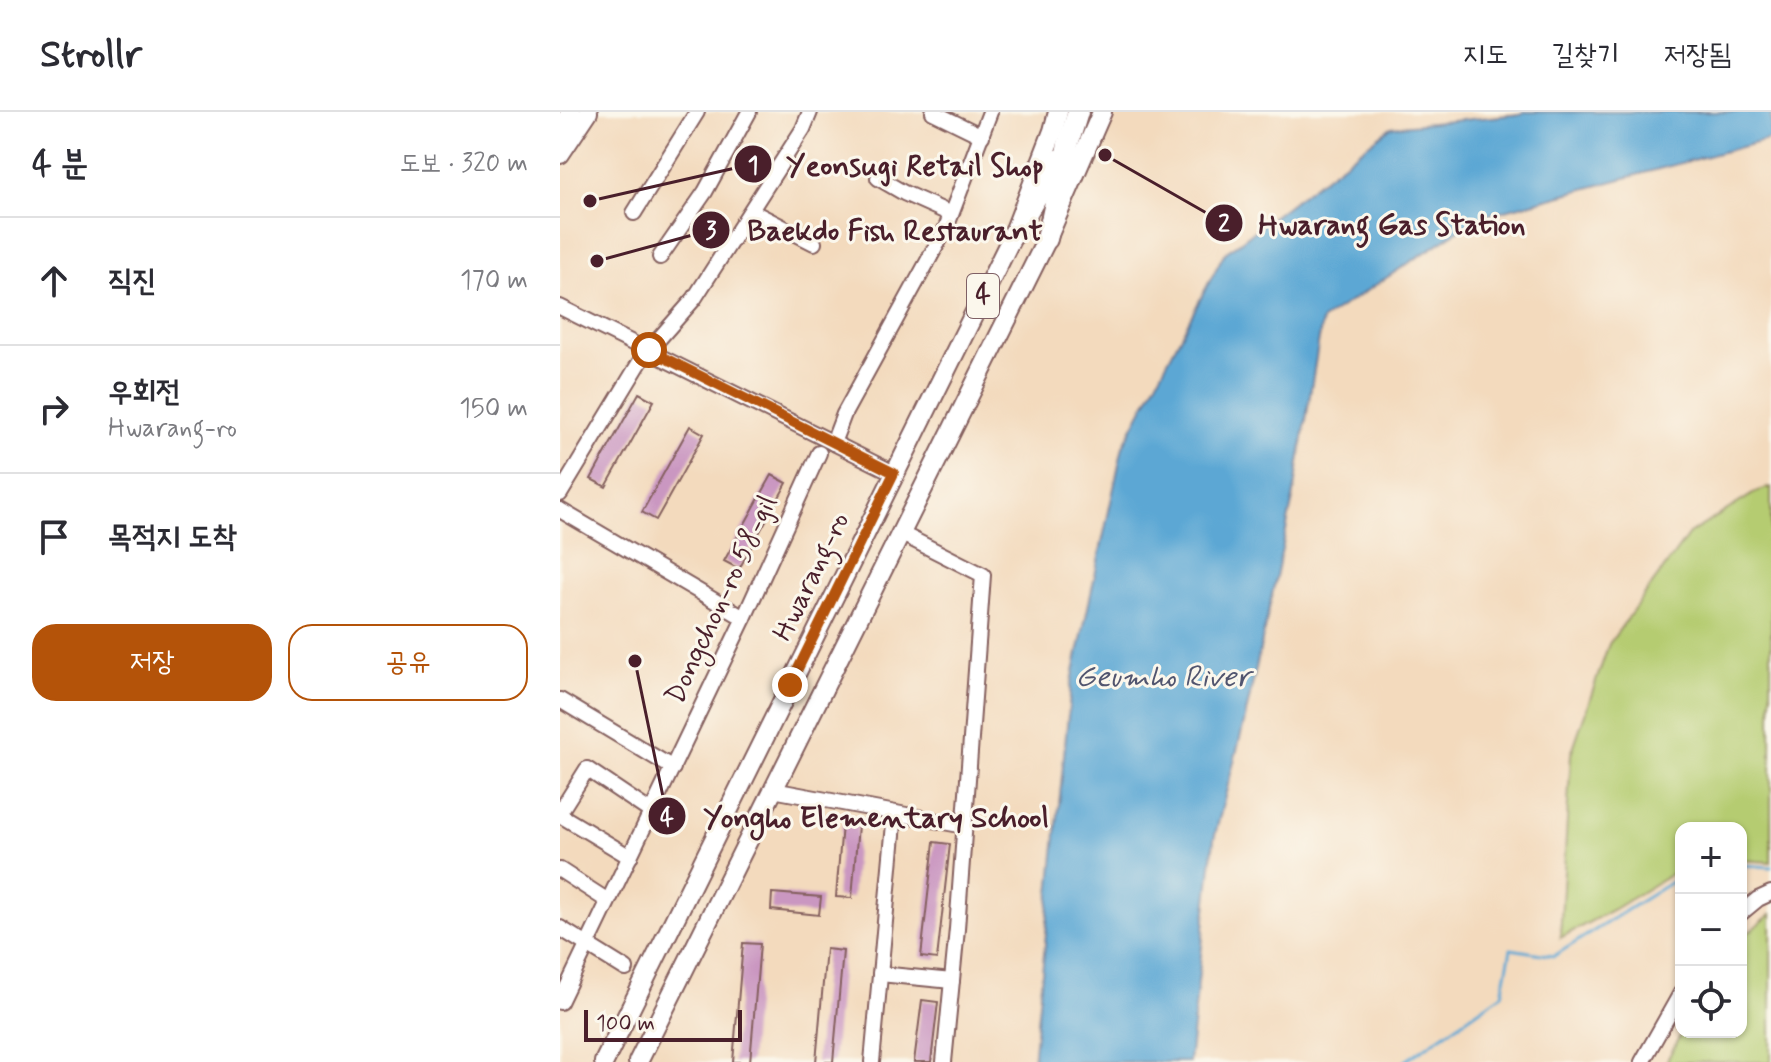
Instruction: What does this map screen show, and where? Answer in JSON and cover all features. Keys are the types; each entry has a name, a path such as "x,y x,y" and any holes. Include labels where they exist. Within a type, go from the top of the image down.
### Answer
{"highway":[{"path":"1047,239 1078,112"},
{"path":"1013,235 1068,144"}],"main road":[{"path":"560,128 571,112"},
{"path":"560,154 588,112"},
{"name":"Hwarang-ro","path":"604,1062 1013,235 1058,112"},
{"path":"638,1062 1047,239 1102,112"}],"street":[{"path":"634,213 697,112"},
{"path":"660,257 705,192 749,112"},
{"path":"560,494 649,350 694,299 803,129 810,112"},
{"path":"933,112 982,136"},
{"path":"833,443 844,414 946,228 990,112"},
{"path":"878,178 951,214"},
{"path":"751,211 814,243"},
{"path":"560,307 894,473"},
{"name":"Dongchon-ro 58-gil","path":"560,1002 744,618 819,453"},
{"path":"560,510 744,618"},
{"path":"902,534 983,575 944,1062"},
{"path":"560,700 673,768"},
{"path":"630,857 560,814 587,769 651,812"},
{"path":"773,790 965,826"},
{"path":"872,1062 895,813"},
{"path":"560,870 608,901"},
{"path":"1747,908 1771,893"},
{"path":"560,928 626,969"},
{"path":"880,974 952,981"},
{"path":"1642,1062 1675,1004"}],"green space":[{"path":"1771,487 1771,862 1747,860 1747,822 1675,822 1675,872 1560,938 1571,754 1609,644 1689,534 1758,491"},
{"path":"1771,914 1771,1062 1666,1062 1679,1038 1747,1038 1747,934"}],"water":[{"name":"Geumho River","path":"1524,112 1771,112 1771,139 1479,217 1322,320 1294,494 1244,723 1214,839 1189,1062 1033,1062 1071,686 1123,446 1224,254 1391,127"}],"building":[{"path":"639,393 654,401 606,487 591,479"},
{"path":"690,426 704,434 656,520 642,512"},
{"path":"772,475 787,483 739,569 724,561"},
{"path":"842,824 858,825 852,898 836,897"},
{"path":"934,842 950,844 937,959 921,957"},
{"path":"772,893 821,897 819,915 771,910"},
{"path":"743,943 760,944 750,1062 733,1062"},
{"path":"826,949 843,951 833,1062 816,1062"},
{"path":"922,1000 938,1002 931,1062 914,1062"}],"waterway":[{"path":"1747,865 1771,867"},
{"path":"1404,1062 1502,994 1511,949 1554,956 1675,880"}],"place":[{"name":"Hwarang Gas Station","path":"1105,155"},
{"name":"Yeonsugi Retail Shop","path":"590,201"},
{"name":"Baekdo Fish Restaurant","path":"597,261"},
{"name":"Yongho Elementary School","path":"635,661"}],"route":[{"path":"649,350 894,473 790,685"}]}
